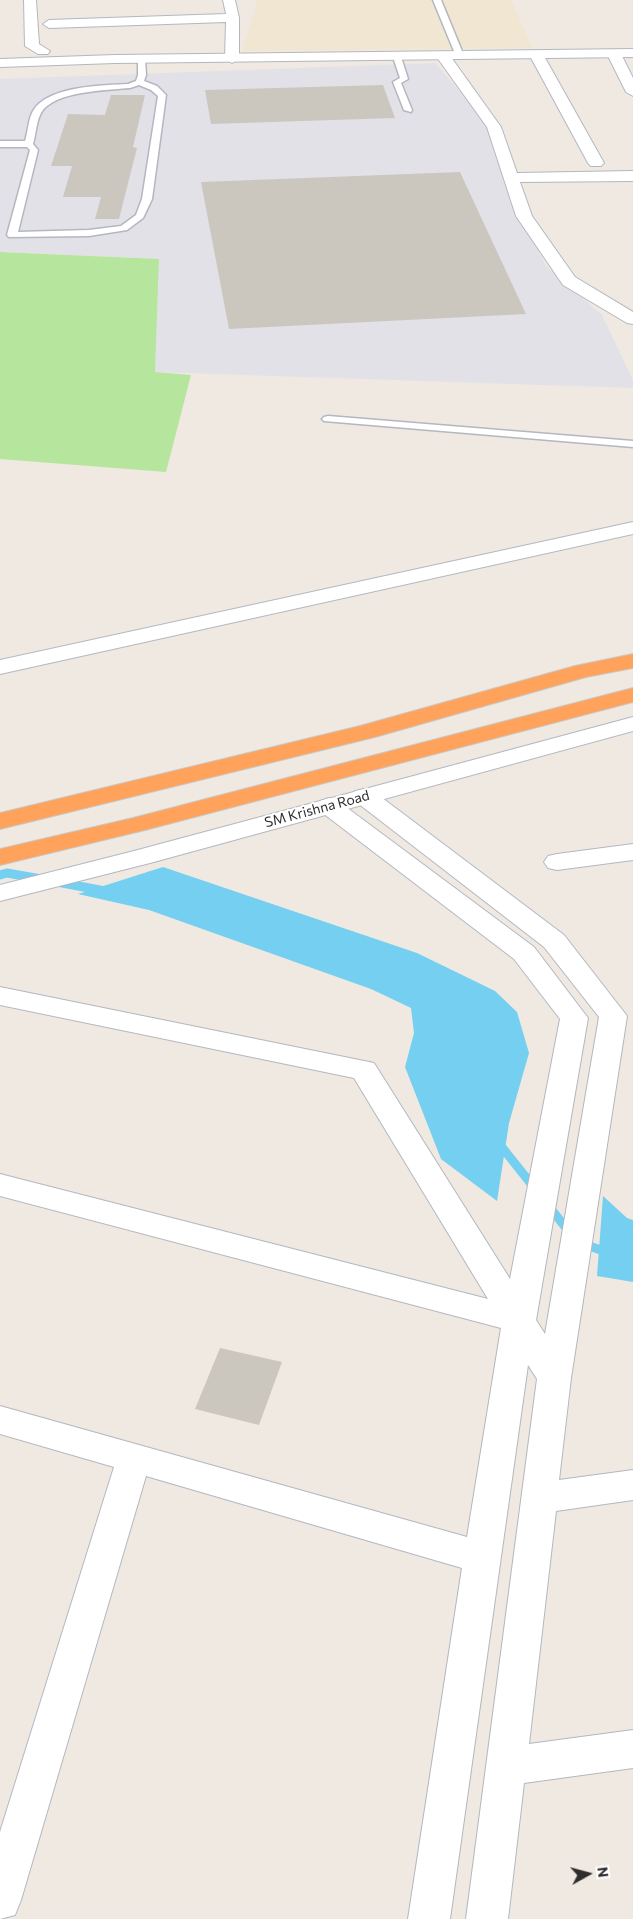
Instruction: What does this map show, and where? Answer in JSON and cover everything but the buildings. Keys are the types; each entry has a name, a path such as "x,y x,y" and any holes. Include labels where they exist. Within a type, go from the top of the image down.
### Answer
{"highway":[{"path":"0,821 367,732 583,671 633,661"},
{"name":"SM Krishna Road","path":"0,857 136,825 633,695"}],"street":[{"path":"30,0 32,46 44,56"},
{"path":"229,0 233,18 232,59"},
{"path":"154,7 157,21"},
{"path":"44,56 51,45 48,8"},
{"path":"49,24 233,18"},
{"path":"0,63 44,56 232,59 537,56 633,53"},
{"path":"614,54 633,92"},
{"path":"443,56 494,127 524,216 568,281 633,319"},
{"path":"537,56 596,163"},
{"path":"512,178 633,176"},
{"path":"0,667 633,528"},
{"name":"SM Krishna Road","path":"0,893 633,724"},
{"path":"364,796 554,941 623,1014 554,1378 487,1919"},
{"path":"329,806 524,953 574,1018 518,1320 429,1919"},
{"path":"557,862 633,852"},
{"path":"0,996 364,1070 554,1378"},
{"path":"0,1185 518,1320"},
{"path":"0,1420 482,1558"},
{"path":"0,1900 134,1458"},
{"path":"539,1498 633,1484"},
{"path":"506,1766 633,1749"}],"lane":[{"path":"437,0 460,56"},
{"path":"396,57 404,79 397,82 408,110"},
{"path":"29,144 38,111 53,98 71,93 130,86 139,82 142,75 141,59"},
{"path":"29,144 34,150 11,226 12,235 89,233 124,228 140,216 147,199 162,95 154,88 139,82"},
{"path":"0,144 29,144"},
{"path":"328,419 633,444"}],"shaded area":[{"path":"256,0 511,0 532,48 242,51 257,4"},
{"path":"435,63 486,121 507,192 546,266 602,315 633,380 633,388 155,372 159,259 0,252 0,79"}],"green space":[{"path":"0,252 159,259 155,372 191,375 166,472 0,459"}],"water":[{"path":"163,867 417,953 495,991 517,1012 529,1053 509,1123 497,1201 441,1159 405,1067 414,1033 411,1008 371,989 149,910 78,894"},
{"path":"603,1196 627,1218 633,1220 633,1282 597,1276"}],"waterway":[{"path":"0,875 7,873 41,879"},
{"path":"57,882 105,891"},
{"path":"497,1141 536,1190"},
{"path":"547,1204 570,1233"},
{"path":"581,1243 609,1253"}]}
